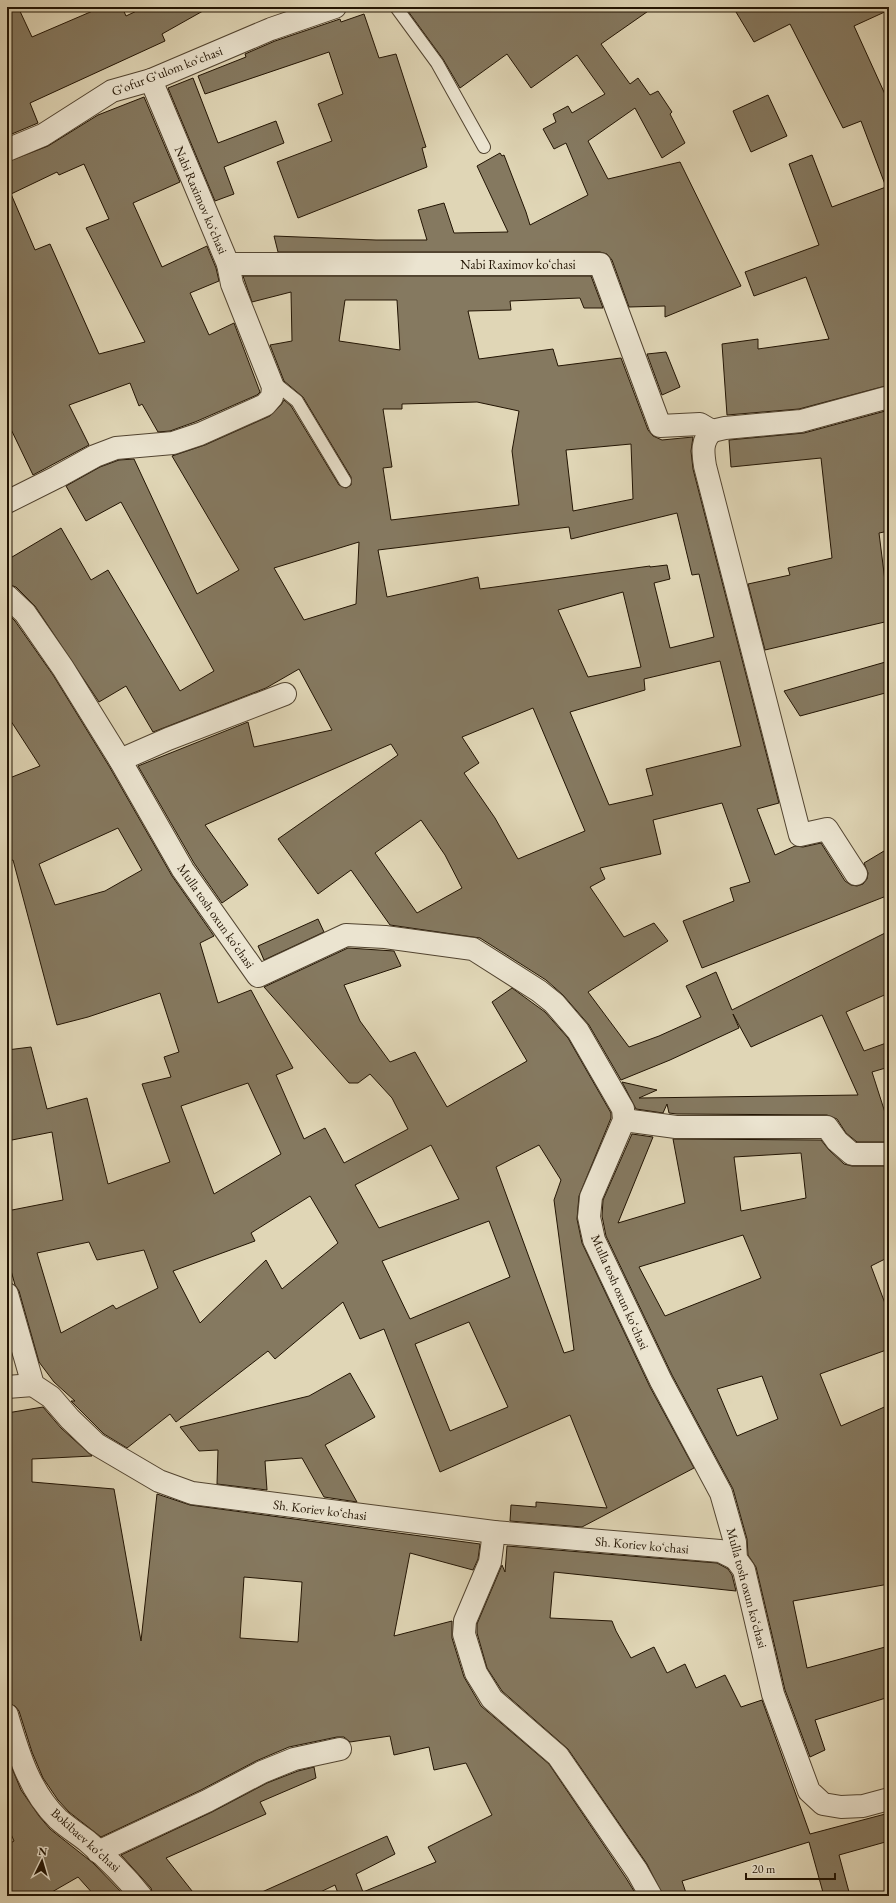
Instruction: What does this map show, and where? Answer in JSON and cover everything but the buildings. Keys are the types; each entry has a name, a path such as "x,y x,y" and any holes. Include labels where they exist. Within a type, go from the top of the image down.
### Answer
{"street":[{"name":"Gʻofur Gʻulom koʻchasi","path":"7,150 43,135 112,91 151,80 271,29 335,7"},
{"name":"Nabi Raximov koʻchasi","path":"151,80 228,264 600,264 660,426 700,424 712,431"},
{"path":"7,502 57,477 94,456 116,448 173,442 200,434 265,405 272,397 273,387 232,284 228,264"},
{"path":"856,874 827,829 800,835 705,466 703,452 706,436 712,431 725,428 801,421 889,397"},
{"name":"Mulla tosh oxun koʻchasi","path":"7,596 25,612 63,668 120,760 183,870 258,976 346,936 385,937 473,949 539,991 554,1003 578,1031 623,1109 624,1120 591,1198 589,1217 594,1240 661,1381 721,1493 735,1542 736,1559 744,1570 773,1694 810,1791 823,1804 841,1807 863,1806 889,1799"},
{"path":"120,760 168,739 285,694"},
{"path":"624,1120 676,1127 827,1127 837,1141 852,1154 889,1154"},
{"path":"7,1294 33,1385 7,1387"},
{"name":"Sh. Koriev koʻchasi","path":"33,1385 51,1397 70,1419 96,1444 158,1481 192,1493 494,1532 720,1551 736,1559"},
{"path":"494,1532 490,1562 465,1621 464,1634 476,1673 492,1699 558,1756 633,1865 651,1896"},
{"name":"Bokibaev koʻchasi","path":"8,1720 23,1765 40,1795 58,1818 125,1875 141,1896"},
{"path":"98,1852 207,1801 262,1772 294,1759 340,1749"}],"lane":[{"path":"396,7 437,63 484,147"},
{"path":"270,379 297,401 345,481"}]}
